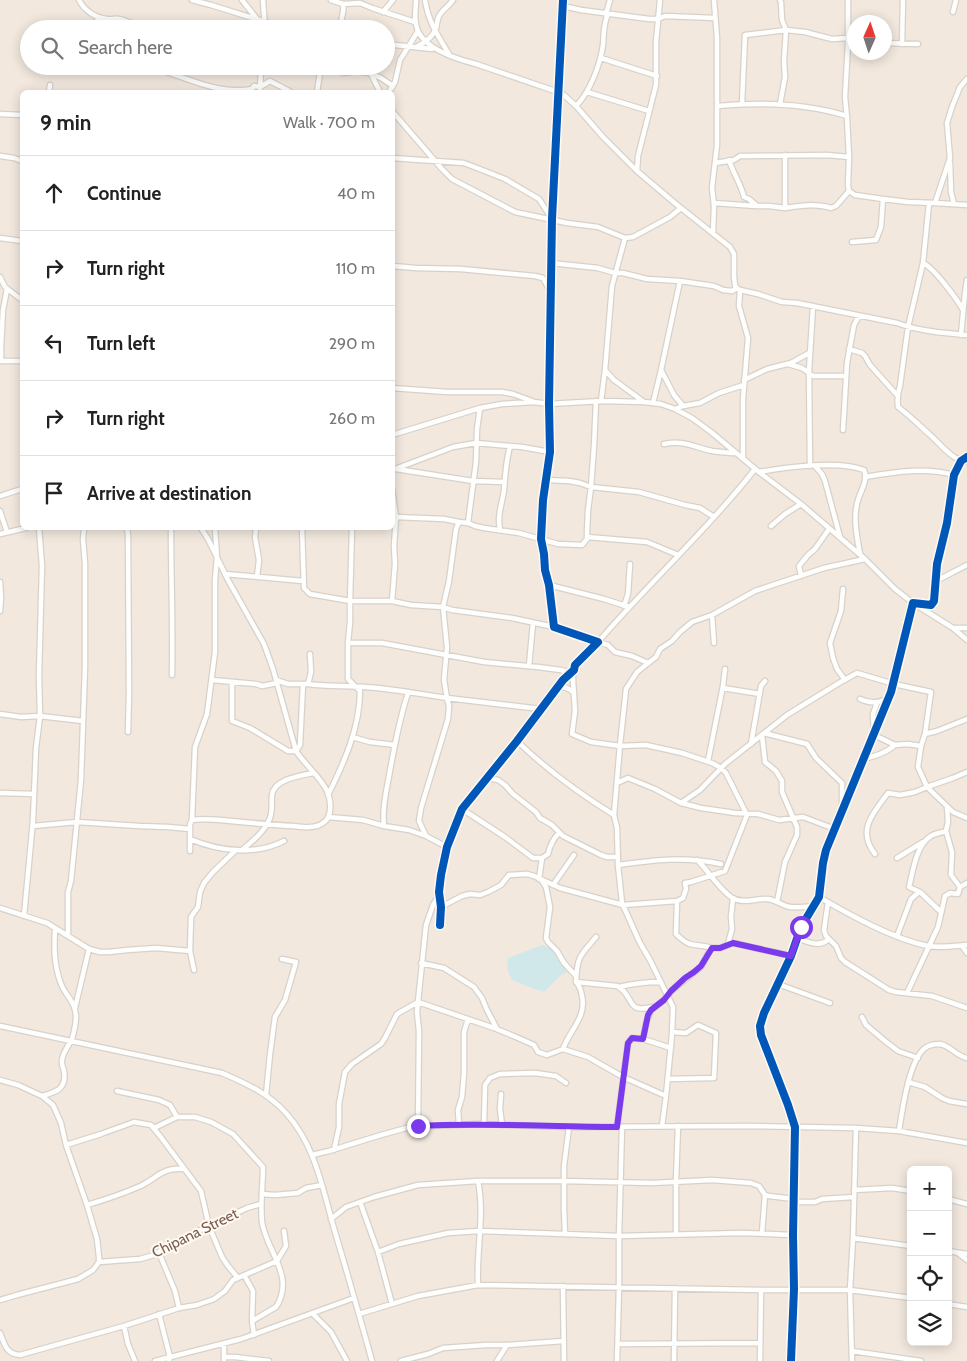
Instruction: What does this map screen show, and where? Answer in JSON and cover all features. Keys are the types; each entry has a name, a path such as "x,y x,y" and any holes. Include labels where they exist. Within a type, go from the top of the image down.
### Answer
{"street":[{"path":"79,0 82,6 98,18 122,20"},
{"path":"192,0 257,20"},
{"path":"242,0 257,20"},
{"path":"263,0 265,20"},
{"path":"331,0 344,4 360,3 415,22"},
{"path":"383,12 393,0"},
{"path":"416,0 415,22 418,31 426,42 435,49"},
{"path":"425,0 426,10 435,32 450,55"},
{"path":"418,46 426,42 435,32 440,15 450,6 453,0"},
{"path":"576,106 587,92 601,58 605,22 610,0"},
{"path":"637,171 638,156 656,90 660,0"},
{"path":"713,233 714,203 712,188 717,145 717,38 714,0"},
{"path":"780,0 782,20 786,30 785,77 780,104"},
{"path":"848,0 848,15"},
{"path":"902,44 904,0"},
{"path":"953,12 956,0"},
{"path":"554,627 544,554 540,539 550,452 552,219 563,3 607,14 658,19 665,16 715,18"},
{"path":"342,20 344,4"},
{"path":"742,104 745,35 786,30 805,32 832,39 847,38"},
{"path":"390,90 395,82 400,60 418,31"},
{"path":"892,43 918,44"},
{"path":"395,44 435,49 564,95 637,171 730,247 733,252 735,285 739,289 738,304 748,338 742,411 743,458"},
{"path":"601,58 657,76"},
{"path":"847,60 845,97 849,191 855,196 967,205"},
{"path":"175,75 198,84 223,90"},
{"path":"260,90 261,75"},
{"path":"318,90 320,75"},
{"path":"371,75 379,90"},
{"path":"375,75 393,86"},
{"path":"954,204 951,192 947,122 960,87 967,79"},
{"path":"260,90 270,82 287,90"},
{"path":"49,90 50,85"},
{"path":"246,90 252,89 254,86 260,90"},
{"path":"587,92 649,111"},
{"path":"717,106 780,104 847,116"},
{"path":"0,114 20,115"},
{"path":"395,114 446,174 458,183 515,212 567,223 598,227 625,238 633,237 670,217 681,208"},
{"path":"785,155 785,208"},
{"path":"715,163 740,156 827,155 849,157"},
{"path":"0,156 20,160"},
{"path":"395,158 464,163 505,179 539,200 552,219"},
{"path":"950,158 932,203 923,263 908,327 900,386 897,395 898,407 930,434 942,448 960,461 967,462"},
{"path":"729,160 742,187 744,197 752,201 756,206"},
{"path":"714,203 785,208 800,206 824,206 830,208 836,206 849,191"},
{"path":"852,242 876,240 881,227 883,199"},
{"path":"0,238 20,242"},
{"path":"396,517 444,519 558,544 582,545 587,537 598,401 605,370 612,286 625,238"},
{"path":"551,263 598,268 647,279 714,286 723,290 732,291 739,289 782,302 813,306 897,323 908,327 965,336 963,310 967,280"},
{"path":"923,263 930,268 955,296 963,310"},
{"path":"395,266 461,269 535,276 543,278 551,292"},
{"path":"0,277 7,289 20,299"},
{"path":"653,403 680,281"},
{"path":"7,289 3,310 1,361 20,361"},
{"path":"813,306 809,353 812,466 822,474 825,481 840,538"},
{"path":"843,430 849,349 854,325 859,316"},
{"path":"849,349 866,356 870,365 897,395"},
{"path":"675,409 700,403 767,369 788,364 809,353"},
{"path":"788,364 802,368 813,376 846,376"},
{"path":"605,370 614,380 644,402"},
{"path":"661,370 674,395 683,406"},
{"path":"395,388 446,392 502,392 534,402"},
{"path":"395,434 480,408 502,404 598,401 644,402 661,404 675,409 692,418 801,504 860,554 895,589 913,603 953,628 967,640"},
{"path":"468,523 476,462 480,408"},
{"path":"395,468 453,447 476,443 522,447 550,452"},
{"path":"664,444 690,444 711,450 738,454"},
{"path":"500,530 498,519 510,446"},
{"path":"913,603 931,605 935,598 937,564 947,523 954,475 960,461 967,457"},
{"path":"440,926 441,875 447,847 462,809 518,741 575,665 598,642 626,607 678,555 757,470 784,467 840,466 865,471 856,512 860,554"},
{"path":"395,468 473,481 504,482"},
{"path":"865,477 897,471 939,471 954,475"},
{"path":"547,480 569,481 592,487 639,492 700,508 714,517"},
{"path":"0,496 20,490"},
{"path":"771,526 801,504"},
{"path":"392,600 395,564 395,510"},
{"path":"0,511 7,532"},
{"path":"426,836 419,821 421,808 448,719 449,706 444,680 447,647 443,607 458,522"},
{"path":"0,534 20,529"},
{"path":"801,576 799,566 815,549 829,529"},
{"path":"24,916 33,826 36,748 40,716 38,675 42,566 39,530"},
{"path":"68,936 68,892 71,881 82,780 85,667 84,530"},
{"path":"127,530 128,732"},
{"path":"171,530 172,675"},
{"path":"192,820 313,827 323,824 328,817 330,804 322,782 302,761 296,751 264,644 201,530"},
{"path":"190,851 195,747 207,714 215,652 214,580 217,557 215,530"},
{"path":"256,530 255,537 259,560 257,577"},
{"path":"302,530 304,588 310,594 350,600 392,600 422,607 443,607 452,610 512,618 554,627 608,645 615,652 632,656 648,663"},
{"path":"328,796 340,773 357,722 360,703 360,691 348,679 352,530"},
{"path":"587,537 647,542 678,555"},
{"path":"662,1126 671,1048 673,1007 623,905 618,865 617,828 614,815 626,689 638,672 656,657 660,649 672,641 692,622 712,615 755,591 824,568 865,559"},
{"path":"626,607 630,564"},
{"path":"936,581 967,565"},
{"path":"225,574 304,581"},
{"path":"0,582 0,611"},
{"path":"548,585 604,599 626,607"},
{"path":"843,589 841,612 830,642 832,658 845,680"},
{"path":"791,1361 794,1289 795,1127 761,1035 760,1026 804,922 819,897 826,850 894,684 913,603"},
{"path":"712,615 714,643"},
{"path":"529,666 533,623"},
{"path":"953,628 967,628"},
{"path":"348,644 382,643 484,662 572,671"},
{"path":"296,751 300,745 306,684 311,672 310,654"},
{"path":"708,761 725,669"},
{"path":"441,907 462,896 488,892 501,885 509,875 526,874 572,892 623,905 677,901 684,898 685,883 725,871 747,815 732,783 721,768 708,761 682,753 646,745 620,746 591,742 572,734 575,711 572,671"},
{"path":"681,803 700,790 721,768 787,715 857,673 931,692 918,766 928,787 953,812 967,818"},
{"path":"212,680 262,686 276,681 288,684 355,686 541,709"},
{"path":"751,744 761,686 765,681"},
{"path":"232,682 232,721 250,728 288,751 296,751"},
{"path":"557,688 568,688 574,692"},
{"path":"723,688 760,694"},
{"path":"384,826 383,812 386,792 402,713 408,693"},
{"path":"860,700 868,703 877,703 889,698"},
{"path":"874,735 873,714 877,703"},
{"path":"0,714 83,721"},
{"path":"925,734 967,719"},
{"path":"763,734 807,744 816,758 842,783 842,813"},
{"path":"763,734 765,762 776,771 782,781 782,792 797,827 797,835 785,862 777,902"},
{"path":"874,735 895,745 921,746"},
{"path":"352,737 370,742 395,745"},
{"path":"518,741 538,760 614,815"},
{"path":"864,759 890,750 895,745"},
{"path":"874,854 868,842 866,830 871,816 888,793 908,794 967,772"},
{"path":"242,850 267,825 272,812 274,788 287,780 314,773"},
{"path":"487,778 498,780 505,785 513,794 536,812 540,818 552,825 563,836 601,855 618,857"},
{"path":"617,783 628,778 655,789 681,803 702,808 758,814 779,820 803,818 835,829"},
{"path":"0,793 34,794"},
{"path":"947,806 948,822 946,832 952,852 951,875 960,887"},
{"path":"462,809 533,858 542,858 548,854 550,845 559,832"},
{"path":"328,817 364,820 384,826 409,830 447,847"},
{"path":"409,830 419,821"},
{"path":"33,826 77,822 190,829"},
{"path":"897,858 932,835 946,832"},
{"path":"190,839 213,847 236,850 269,847 284,841"},
{"path":"924,842 916,858 909,887 919,892 941,912"},
{"path":"194,970 190,951 191,917 198,907 200,892 213,872 236,850"},
{"path":"553,885 574,855"},
{"path":"542,858 540,880 546,887 550,907 546,938 576,979 580,986 583,1000 583,1007 578,1022 566,1038 563,1049"},
{"path":"618,865 664,859 696,860 721,864"},
{"path":"696,860 724,892 740,901 768,899 789,907 813,906"},
{"path":"907,994 938,927 945,896 950,893 958,894 960,887 967,883"},
{"path":"897,936 911,899 919,892"},
{"path":"418,1126 419,1031 417,1012 421,964 426,926 433,905 440,894"},
{"path":"819,897 849,914 897,936 930,947 964,945 967,953"},
{"path":"728,944 732,929 733,898"},
{"path":"677,901 676,934 691,944 720,948 733,943 791,956"},
{"path":"828,902 824,930 826,936 836,946 841,958 845,962 889,990 932,996 967,1008"},
{"path":"0,908 47,923 89,949 100,952 156,948 190,951"},
{"path":"55,928 54,957 60,982 75,1008"},
{"path":"576,979 577,964 580,956 596,937"},
{"path":"797,938 820,944 828,938"},
{"path":"643,1039 648,1015 651,1010 685,978 701,966 712,948"},
{"path":"42,1096 55,1091 63,1085 62,1059 70,1041 76,1018 75,1008 89,949"},
{"path":"266,1094 275,1017 285,1000 296,962 282,959"},
{"path":"421,964 444,968 474,987 482,998 497,1029"},
{"path":"576,979 619,987 647,982 660,982"},
{"path":"778,984 830,1002"},
{"path":"619,987 637,1009 655,1006"},
{"path":"334,1150 339,1127 339,1104 345,1072 352,1064 381,1044 397,1014 418,1002 497,1029 534,1045 538,1052 547,1054 563,1049 588,1057 623,1077 666,1096"},
{"path":"862,1017 866,1025 898,1051 918,1058"},
{"path":"459,1125 458,1110 462,1097 464,1073 464,1032 468,1019"},
{"path":"668,1079 714,1078 716,1033 698,1025 686,1033 672,1032"},
{"path":"0,1026 222,1073 249,1084 266,1094 300,1130 312,1155 372,1361"},
{"path":"617,1361 621,1182 620,1127 623,1077 628,1043 632,1038 643,1039 671,1048"},
{"path":"899,1131 908,1082 921,1052 927,1046 940,1044 956,1054 967,1058"},
{"path":"484,1124 485,1084 490,1078 500,1074 535,1073 556,1076 566,1083"},
{"path":"0,1080 18,1085 42,1096 53,1105 61,1123 66,1145 99,1250 99,1262 93,1270 78,1279 0,1300"},
{"path":"908,1082 925,1087 949,1101 967,1104"},
{"path":"117,1091 159,1100 170,1105 177,1116"},
{"path":"501,1094 502,1125"},
{"path":"154,1128 177,1116 195,1117 211,1122 233,1134 263,1167 261,1204 263,1228 283,1281 278,1304 273,1309 252,1320"},
{"path":"66,1145 134,1122 145,1123 154,1128 201,1191 209,1226 222,1257 238,1278"},
{"path":"312,1155 418,1126 484,1124 569,1127 747,1126 856,1128 899,1131 967,1143"},
{"path":"676,1234 678,1126"},
{"path":"565,1234 564,1166 569,1127"},
{"path":"852,1361 850,1290 856,1128"},
{"path":"86,1205 140,1186 168,1170 184,1169"},
{"path":"331,1219 346,1207 418,1185 478,1181 652,1183 712,1180 747,1182 762,1188 765,1194 762,1234"},
{"path":"478,1181 481,1195 478,1285"},
{"path":"262,1194 298,1193 306,1188 322,1184"},
{"path":"854,1190 892,1188 907,1190"},
{"path":"765,1194 815,1202 822,1199 854,1197"},
{"path":"952,1200 967,1204"},
{"path":"360,1202 378,1252 392,1304"},
{"name":"Chipana Street","path":"99,1262 140,1259 159,1253 173,1243 247,1208 261,1204"},
{"path":"0,1333 8,1350 11,1353 20,1355 214,1299 225,1291 233,1280 277,1261 286,1246 284,1231"},
{"path":"378,1252 399,1244 440,1235 479,1231 619,1236 676,1234 793,1235"},
{"path":"853,1238 907,1245"},
{"path":"952,1251 967,1254"},
{"path":"957,1252 967,1260"},
{"path":"159,1253 175,1291 179,1308"},
{"path":"244,1274 253,1291 252,1320 254,1335"},
{"path":"359,1314 418,1296 478,1285 850,1290 907,1297"},
{"path":"563,1286 564,1361"},
{"path":"674,1361 675,1288"},
{"path":"760,1361 761,1290"},
{"path":"155,1361 170,1359 254,1335 354,1298"},
{"path":"952,1305 967,1307"},
{"path":"159,1314 170,1359"},
{"path":"313,1314 331,1332 347,1361"},
{"path":"124,1326 128,1344 135,1361"},
{"path":"402,1361 443,1348 563,1341"},
{"path":"618,1344 759,1343"},
{"path":"224,1344 224,1359 235,1357 269,1361"},
{"path":"497,1361 507,1345"},
{"path":"852,1351 921,1361"}],"shaded area":[{"path":"0,0 967,0 967,1361 0,1361"}],"water":[{"path":"542,945 553,949 567,972 561,975 544,992 512,980 507,969 508,958"}],"cycle path":[{"path":"440,925 441,907 439,892 441,875 447,847 462,809 563,680 574,670 575,665 598,642 554,627 541,539 543,500 550,452 552,219 563,0"},
{"path":"791,1361 794,1289 795,1127 761,1035 760,1026 764,1013 791,956 801,927 819,897 826,850 891,692 913,603 931,605 934,601 937,564 947,523 954,475 961,461 967,457"}],"route":[{"path":"418,1126 478,1124 617,1127 628,1043 632,1038 643,1039 648,1015 651,1010 664,1000 685,978 701,966 712,948 720,948 725,944 733,943 791,956 801,927"}]}
